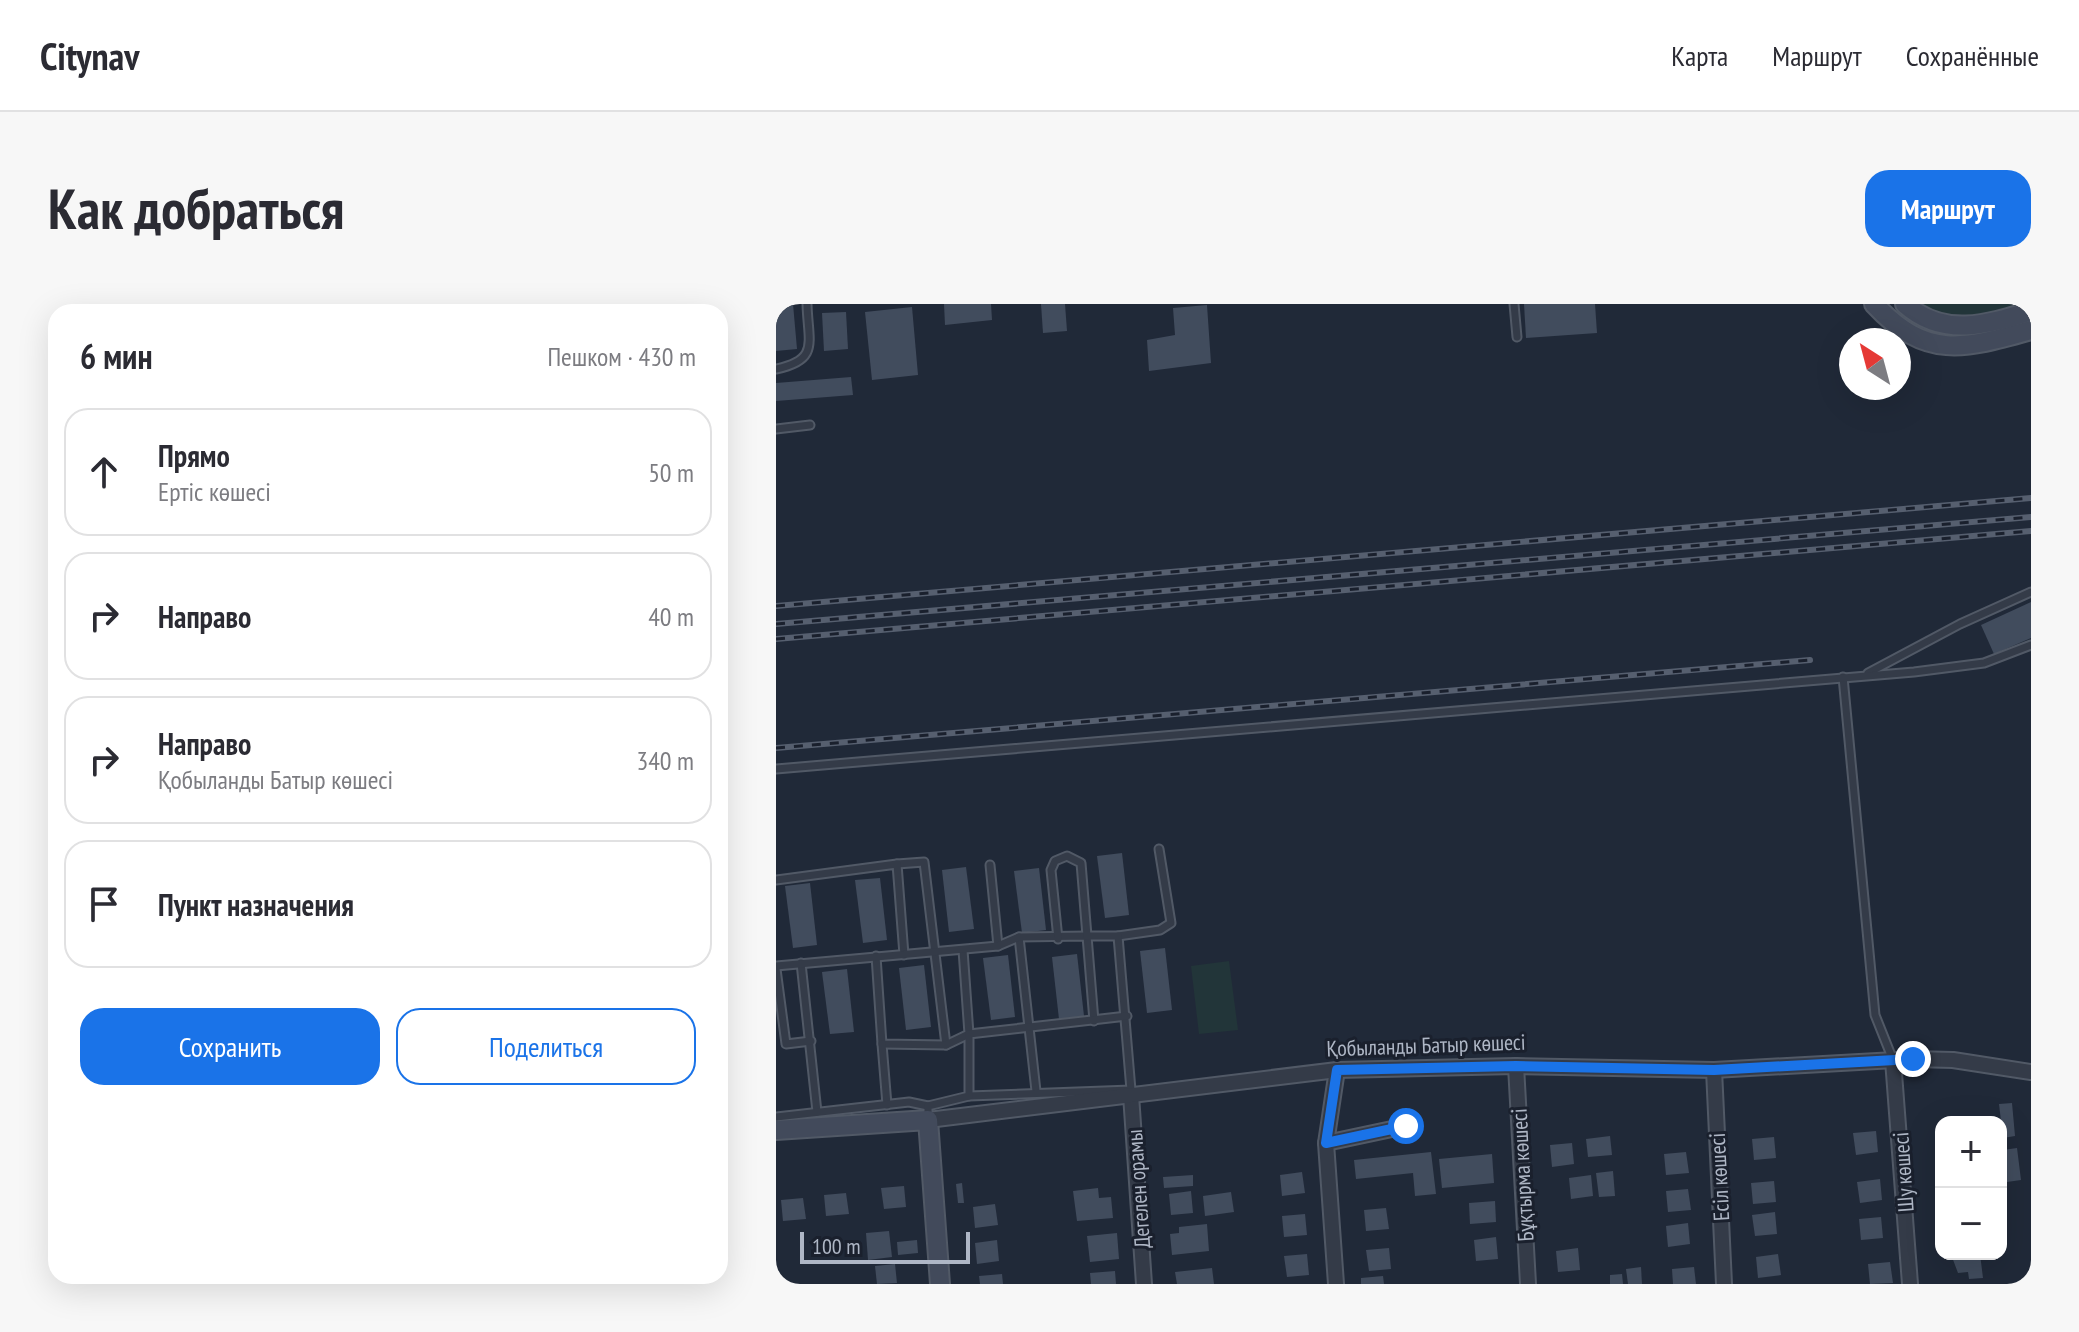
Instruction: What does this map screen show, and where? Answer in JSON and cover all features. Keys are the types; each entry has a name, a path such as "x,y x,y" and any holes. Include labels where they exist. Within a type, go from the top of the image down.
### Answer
{"street":[{"path":"1874,304 1909,336 1951,348 2031,330"},
{"path":"1905,304 1928,319 1968,327 1984,326 2031,311"},
{"name":"Қобыланды Батыр көшесі","path":"776,1130 1337,1070 1516,1066 1714,1070 1893,1060 1953,1060 2031,1072"},
{"name":"Шу көшесі","path":"1893,1060 1910,1284"},
{"name":"Бұқтырма көшесі","path":"1516,1066 1528,1284"},
{"path":"1336,1284 1326,1143 1337,1070"},
{"name":"Есіл көшесі","path":"1714,1070 1724,1284"},
{"name":"Дегелен орамы","path":"1131,1092 1144,1284"},
{"path":"928,1113 940,1284"},
{"path":"1326,1143 1406,1126"}],"lane":[{"path":"776,369 799,364 805,357 808,348 807,304"},
{"path":"1514,304 1517,337"},
{"path":"776,429 810,425"},
{"path":"1866,674 1960,624 2031,592"},
{"path":"776,769 1843,677 1984,663 2031,645"},
{"path":"1843,677 1875,1015 1893,1060"},
{"path":"811,1041 786,1044 776,967 998,946 1019,937 1058,939 1160,930 1171,923 1159,849"},
{"path":"1058,939 1051,870 1055,861 1067,856 1081,863 1094,1021"},
{"path":"776,880 924,862 946,1045"},
{"path":"897,864 904,955"},
{"path":"990,865 998,946"},
{"path":"776,1117 909,1102 928,1113 969,1096 1036,1091 1131,1092 1118,936"},
{"path":"1019,937 1036,1091"},
{"path":"963,950 969,1034 969,1096"},
{"path":"876,956 887,1105"},
{"path":"801,963 817,1112"},
{"path":"882,1044 946,1045 969,1034 1127,1016"}],"green space":[{"path":"1918,304 2023,304 1983,315 1957,316 1932,311"},
{"path":"1229,961 1238,1030 1199,1034 1191,966"}],"building":[{"path":"776,304 793,304 797,349 776,351"},
{"path":"944,304 991,304 992,320 945,325"},
{"path":"1041,304 1065,304 1067,331 1043,333"},
{"path":"1524,304 1595,304 1597,333 1526,338"},
{"path":"1207,305 1211,363 1149,371 1147,340 1175,335 1173,308"},
{"path":"912,307 918,375 872,380 865,312"},
{"path":"846,312 848,349 824,351 822,313"},
{"path":"851,377 853,395 776,401 776,383"},
{"path":"2031,602 2031,638 1994,654 1981,625"},
{"path":"1122,853 1129,915 1105,918 1097,856"},
{"path":"966,867 974,929 949,932 942,870"},
{"path":"1039,868 1046,930 1022,933 1014,871"},
{"path":"880,878 887,940 863,943 855,880"},
{"path":"810,883 817,945 793,948 785,886"},
{"path":"1165,948 1172,1010 1147,1013 1140,951"},
{"path":"1077,954 1084,1016 1059,1019 1052,957"},
{"path":"1008,955 1015,1017 991,1020 983,958"},
{"path":"924,965 931,1027 906,1030 899,968"},
{"path":"847,969 854,1032 830,1034 822,972"},
{"path":"2012,1103 2015,1136 2007,1137 2007,1116 2000,1116 1999,1104"},
{"path":"1876,1131 1878,1152 1856,1155 1853,1133"},
{"path":"1610,1136 1612,1155 1588,1157 1586,1139"},
{"path":"1774,1137 1776,1158 1754,1160 1752,1139"},
{"path":"1572,1143 1574,1164 1552,1167 1550,1145"},
{"path":"2017,1148 2021,1180 2007,1182 2007,1149"},
{"path":"1431,1152 1436,1194 1415,1196 1413,1173 1356,1179 1354,1160"},
{"path":"1686,1152 1689,1173 1666,1175 1664,1154"},
{"path":"1492,1154 1494,1183 1442,1188 1439,1159"},
{"path":"1613,1171 1615,1196 1599,1197 1596,1173"},
{"path":"1302,1172 1305,1193 1282,1196 1280,1175"},
{"path":"1193,1175 1193,1186 1164,1188 1163,1177"},
{"path":"1591,1175 1593,1196 1571,1199 1569,1178"},
{"path":"1880,1179 1882,1200 1860,1203 1857,1182"},
{"path":"1774,1181 1776,1202 1753,1204 1751,1183"},
{"path":"962,1183 964,1203 958,1203 956,1184"},
{"path":"904,1186 906,1207 884,1209 881,1188"},
{"path":"1098,1188 1099,1198 1111,1197 1113,1218 1077,1221 1073,1191"},
{"path":"1688,1189 1691,1210 1668,1212 1666,1191"},
{"path":"1191,1191 1193,1213 1171,1215 1169,1194"},
{"path":"1231,1192 1234,1212 1205,1216 1203,1196"},
{"path":"846,1193 849,1214 826,1216 824,1195"},
{"path":"803,1198 806,1219 783,1221 781,1200"},
{"path":"1495,1201 1496,1222 1470,1224 1469,1203"},
{"path":"995,1204 998,1225 975,1228 973,1207"},
{"path":"1386,1208 1389,1229 1366,1231 1364,1210"},
{"path":"1775,1212 1777,1234 1755,1236 1752,1215"},
{"path":"1305,1214 1307,1235 1284,1237 1282,1216"},
{"path":"1881,1217 1883,1238 1861,1240 1859,1219"},
{"path":"1688,1223 1690,1244 1668,1247 1666,1226"},
{"path":"1207,1224 1209,1251 1172,1255 1170,1234 1179,1233 1179,1227"},
{"path":"889,1231 892,1257 868,1260 866,1233"},
{"path":"1117,1233 1119,1259 1090,1262 1087,1236"},
{"path":"1496,1237 1498,1259 1476,1261 1474,1240"},
{"path":"917,1240 918,1253 898,1255 897,1242"},
{"path":"997,1240 999,1261 977,1264 975,1243"},
{"path":"1389,1248 1391,1269 1369,1271 1366,1250"},
{"path":"1578,1248 1580,1270 1558,1272 1556,1251"},
{"path":"1307,1254 1309,1275 1287,1277 1284,1256"},
{"path":"1778,1254 1781,1275 1758,1278 1756,1257"},
{"path":"1953,1260 1981,1260 1983,1278 1969,1279 1968,1272 1958,1273"},
{"path":"1890,1262 1893,1283 1870,1284 1868,1264"},
{"path":"895,1264 897,1283 877,1284 875,1266"},
{"path":"1641,1267 1642,1284 1628,1284 1626,1269"},
{"path":"1694,1267 1696,1284 1673,1284 1672,1269"},
{"path":"1212,1268 1214,1284 1177,1284 1175,1272"},
{"path":"1115,1271 1116,1284 1091,1284 1090,1273"},
{"path":"1002,1274 1003,1284 980,1284 979,1276"},
{"path":"1622,1274 1623,1284 1610,1284 1610,1275"},
{"path":"1383,1276 1384,1284 1361,1284 1361,1278"}],"railway":[{"path":"776,606 2031,498"},
{"path":"776,624 2031,517"},
{"path":"776,639 2031,531"},
{"path":"776,748 1810,660"}],"route":[{"path":"1406,1126 1326,1143 1337,1070 1516,1066 1714,1070 1913,1059"}]}
